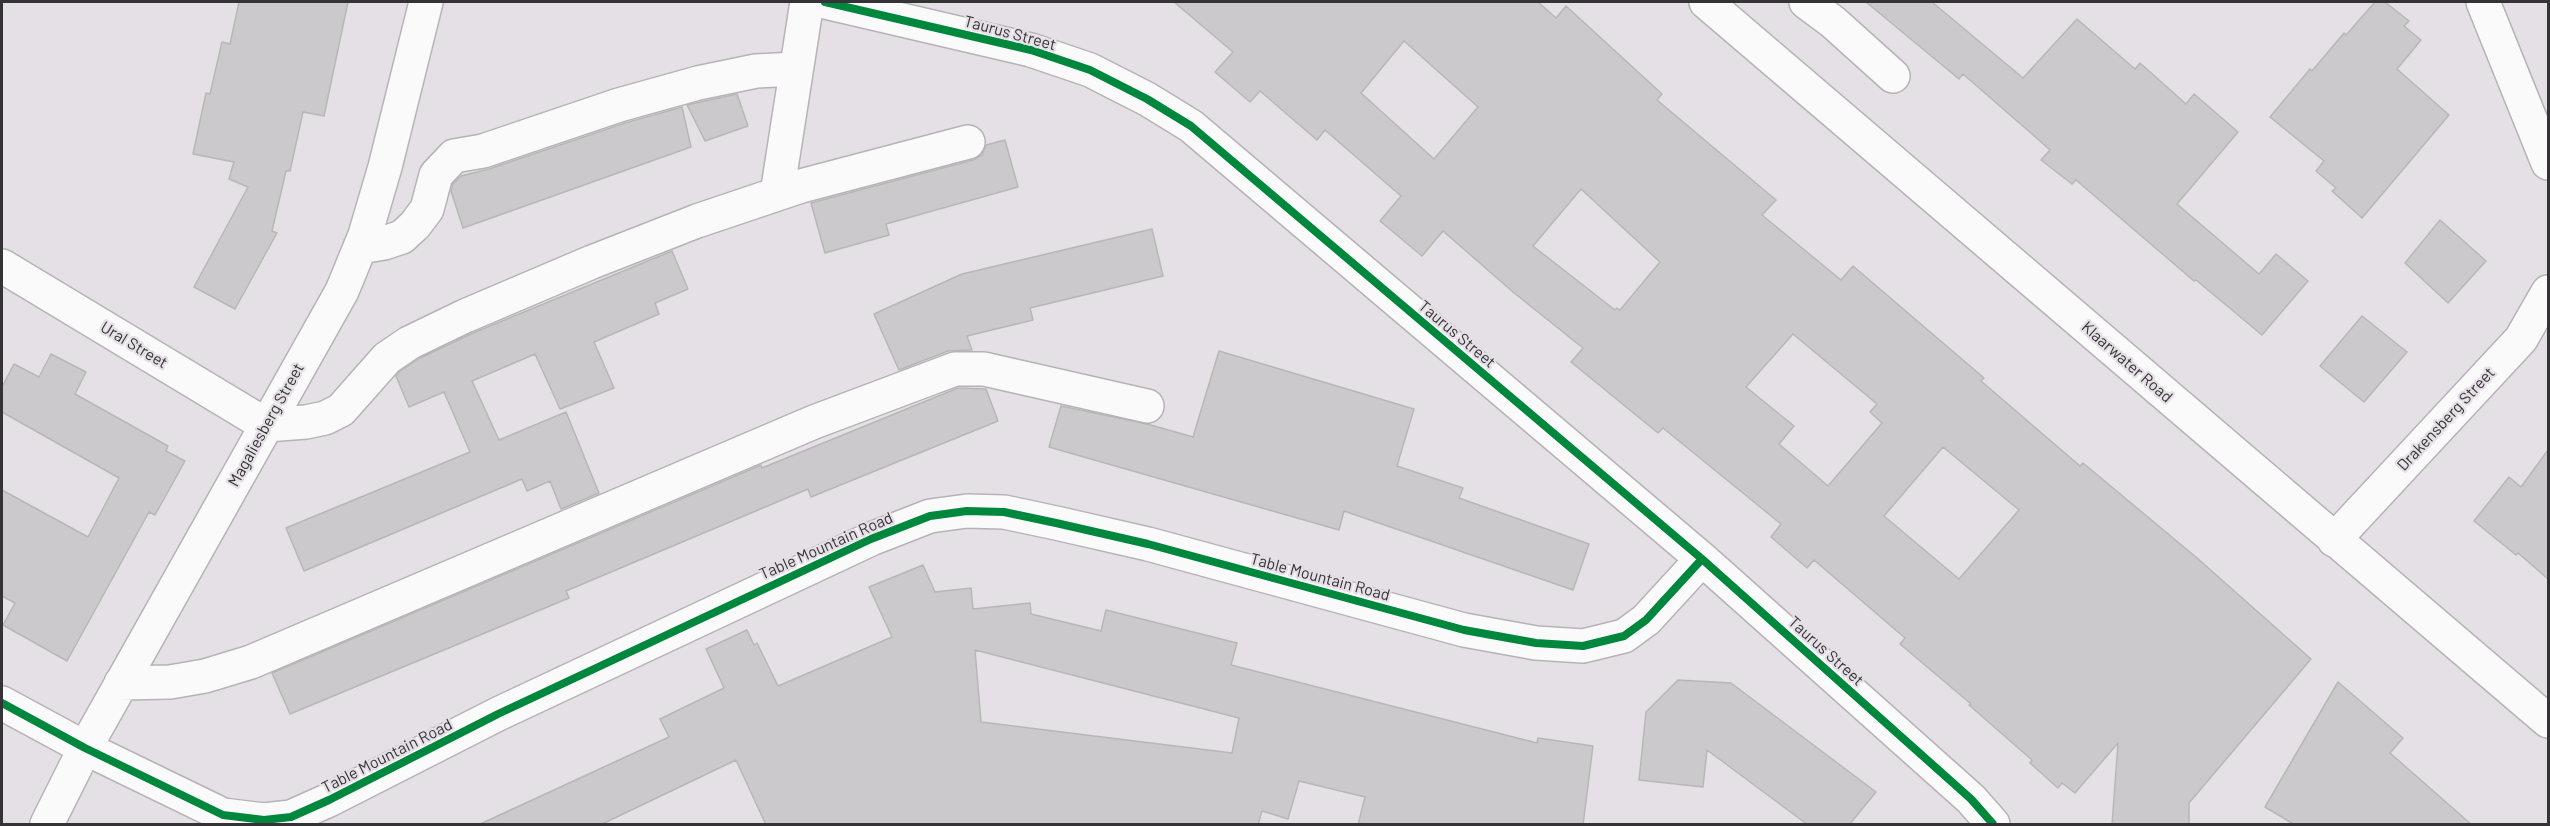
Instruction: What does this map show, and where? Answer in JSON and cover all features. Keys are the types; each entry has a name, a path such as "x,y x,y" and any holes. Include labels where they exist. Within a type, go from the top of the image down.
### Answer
{"street":[{"name":"Magaliesberg Street","path":"47,825 84,748 342,291 360,247 385,167 426,2"},
{"path":"777,194 807,2"},
{"name":"Taurus Street","path":"825,2 1031,50 1090,70 1147,99 1191,126 1702,559 1971,798 1993,825"},
{"name":"Klaarwater Road","path":"1706,2 2548,721"},
{"path":"1806,2 1833,22 1893,76"},
{"path":"2483,2 2548,163"},
{"path":"360,247 402,237 415,225 427,209 436,175 454,156 483,151 619,105 698,83 756,71 796,69"},
{"path":"266,424 306,422 325,418 341,410 387,358 410,343 465,316 592,262 697,221 777,194 968,142"},
{"name":"Ural Street","path":"2,266 266,424"},
{"name":"Drakensberg Street","path":"2334,540 2521,339 2548,292"},
{"path":"121,684 170,682 251,662 814,422 955,369 984,369 1147,406"},
{"name":"Table Mountain Road","path":"2,703 84,748 223,815 264,820 291,817 329,800 498,714 871,539 930,516 967,511 1004,512 1148,544 1464,630 1536,643 1583,646 1624,636 1646,620 1702,559"}],"building":[{"path":"239,2 348,2 324,116 303,112 290,171 286,171 272,231 277,233 235,309 194,287 248,187 229,179 234,162 193,154 206,93 210,94 222,42 230,44"},
{"path":"1174,2 1538,2 1556,18 1566,6 1662,94 1657,100 1776,200 1762,215 1841,280 1853,266 1984,378 1981,381 2080,466 2083,463 2197,558 2311,659 2189,803 2189,825 2112,825 2118,743 2075,793 2062,783 2058,788 2030,763 2032,760 1969,705 1971,704 1900,644 1905,638 1814,560 1807,568 1771,537 1781,524 1663,428 1658,433 1571,362 1583,348 1513,292 1443,231 1422,256 1380,221 1401,196 1325,130 1317,140 1260,91 1250,102 1215,72 1233,52","holes":["1404,41 1478,107 1434,159 1361,93","1581,189 1660,262 1620,310 1617,308 1615,310 1533,246","1793,334 1877,404 1870,412 1882,423 1828,486 1779,444 1794,426 1746,387","1943,447 2019,510 1959,579 1884,516"]},
{"path":"1866,2 1932,2 2023,78 2077,19 2135,69 2140,63 2186,104 2194,94 2238,132 2177,204 2259,274 2276,254 2308,281 2262,335 2196,280 2194,281 2076,180 2072,184 2041,160 2050,150 1963,74 1959,79"},
{"path":"2375,2 2385,2 2409,21 2404,26 2421,40 2397,69 2449,115 2362,218 2332,191 2336,188 2316,171 2324,161 2270,117 2310,69 2312,71 2344,33 2346,35"},
{"path":"737,94 748,126 705,141 687,105"},
{"path":"682,107 691,147 463,228 451,191 453,184 461,176"},
{"path":"1005,140 1018,187 886,224 889,235 825,253 811,203 973,160 982,155 986,145"},
{"path":"2440,220 2486,261 2448,303 2405,263"},
{"path":"1152,229 1163,276 1030,308 1033,320 967,336 972,350 948,351 899,370 874,314 962,274"},
{"path":"672,251 688,289 655,303 659,314 594,342 614,388 560,409 535,354 472,381 499,440 566,412 599,493 561,509 550,481 527,491 522,479 304,571 286,528 470,452 444,392 409,407 396,376 399,372 418,359 473,333"},
{"path":"2362,316 2407,352 2364,402 2320,366"},
{"path":"1219,351 1414,409 1397,466 1463,488 1459,498 1589,544 1573,590 1344,511 1339,530 1049,447 1061,406 1147,424 1193,437"},
{"path":"51,354 86,372 75,394 168,446 166,451 185,461 155,515 149,512 67,661 3,625 15,603 2,596 2,490 88,537 119,478 2,412 2,387 14,364 39,377"},
{"path":"958,388 986,389 998,421 811,497 808,489 566,591 569,598 290,714 272,673 761,465 762,468"},
{"path":"2548,450 2548,579 2518,553 2516,555 2474,521 2509,477 2521,487"},
{"path":"923,565 935,592 971,588 973,609 1030,603 1031,614 1101,631 1106,610 1237,643 1231,665 1537,743 1538,738 1593,746 1583,825 1358,825 1365,797 1299,781 1288,819 1262,811 1258,825 766,825 736,760 600,825 478,825 669,737 660,719 724,688 706,649 747,630 754,645 757,643 778,686 892,637 869,587","holes":["975,650 1239,718 1232,753 981,722"]},
{"path":"1678,680 1731,683 1876,792 1849,825 1808,825 1707,750 1703,787 1639,780 1646,712"},
{"path":"2338,682 2403,738 2390,753 2472,825 2295,825 2265,807"}],"cycle path":[{"path":"825,2 1031,50 1090,70 1147,99 1191,126 1702,559 1971,799 1993,824"},
{"path":"2,703 85,748 223,815 264,820 291,817 329,800 498,714 871,539 930,516 967,511 1004,512 1148,544 1464,630 1536,643 1583,646 1624,636 1646,620 1702,559"}]}
